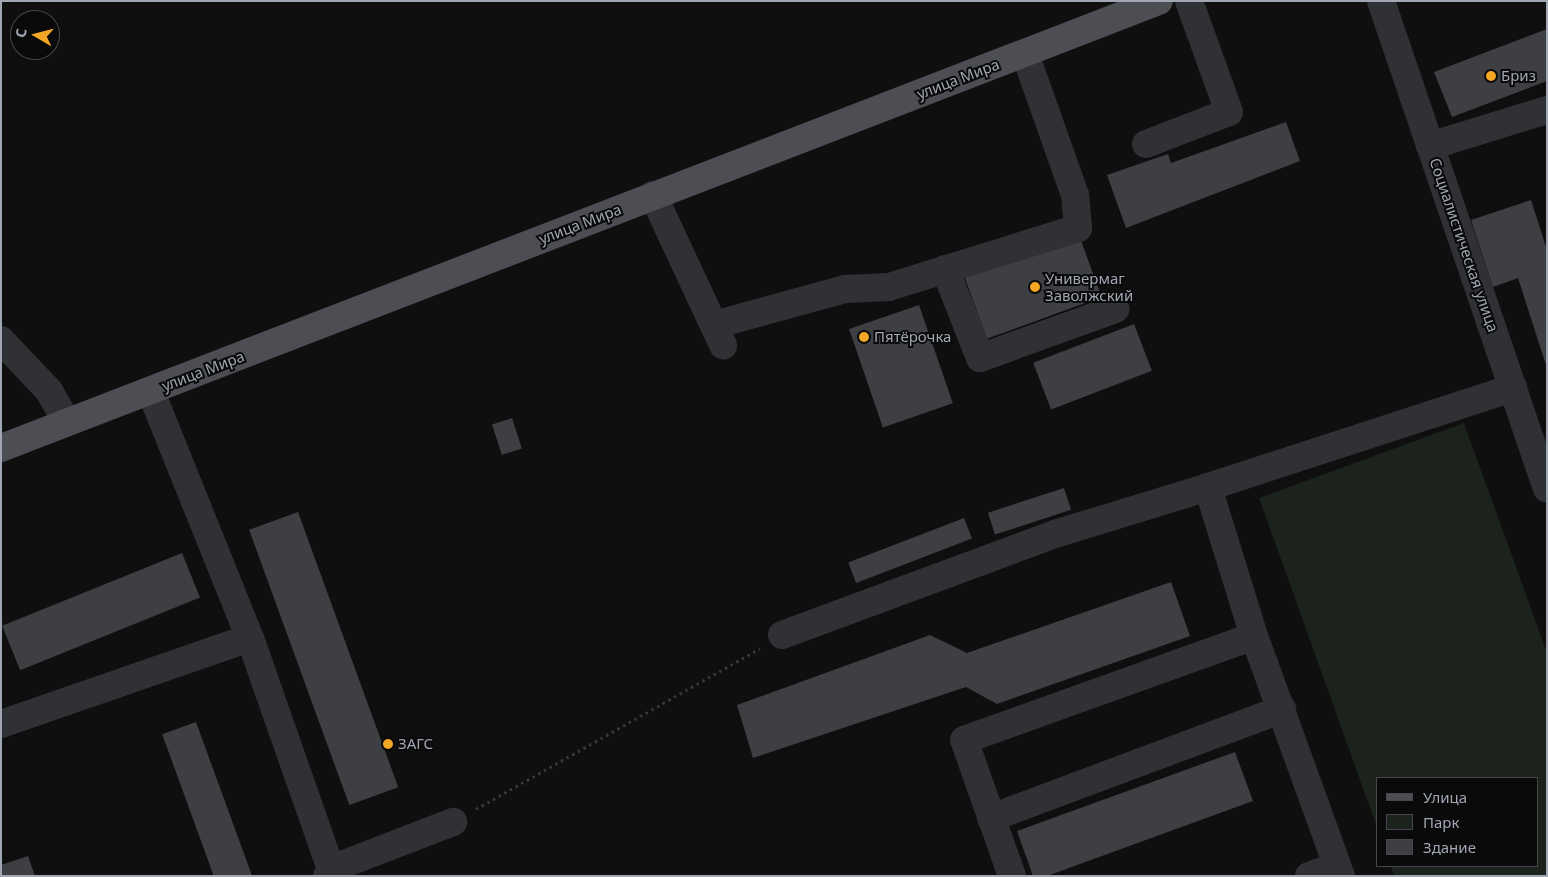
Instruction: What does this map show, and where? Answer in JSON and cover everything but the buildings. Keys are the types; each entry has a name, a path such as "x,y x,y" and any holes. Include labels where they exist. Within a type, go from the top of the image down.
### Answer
{"main road":[{"name":"улица Мира","path":"1,448 151,392 653,195 1025,54 1159,1"}],"street":[{"path":"1146,144 1229,112 1189,1"},
{"name":"Социалистическая улица","path":"1381,1 1547,489"},
{"path":"653,195 719,335 845,289 889,287 1078,228 1075,195 1025,54"},
{"path":"1430,146 1547,110"},
{"path":"945,270 980,358 1115,309"},
{"path":"1,340 49,391 67,422"},
{"path":"782,635 1058,533 1208,487 1512,388"},
{"path":"151,392 250,638 329,872 453,822"},
{"path":"1208,487 1254,636 1282,709 1339,871 1309,876"},
{"path":"1012,876 964,740 1254,636"},
{"path":"1,724 250,638"},
{"path":"991,818 1282,709"}],"path":[{"path":"453,822 782,635"}],"green space":[{"path":"1464,423 1547,653 1547,876 1394,876 1391,867 1538,867 1538,777 1376,777 1376,824 1259,498"}],"place":[{"name":"Бриз","path":"1491,76"},
{"name":"Универмаг Заволжский","path":"1035,287"},
{"name":"Пятёрочка","path":"864,337"},
{"name":"ЗАГС","path":"388,744"}]}
